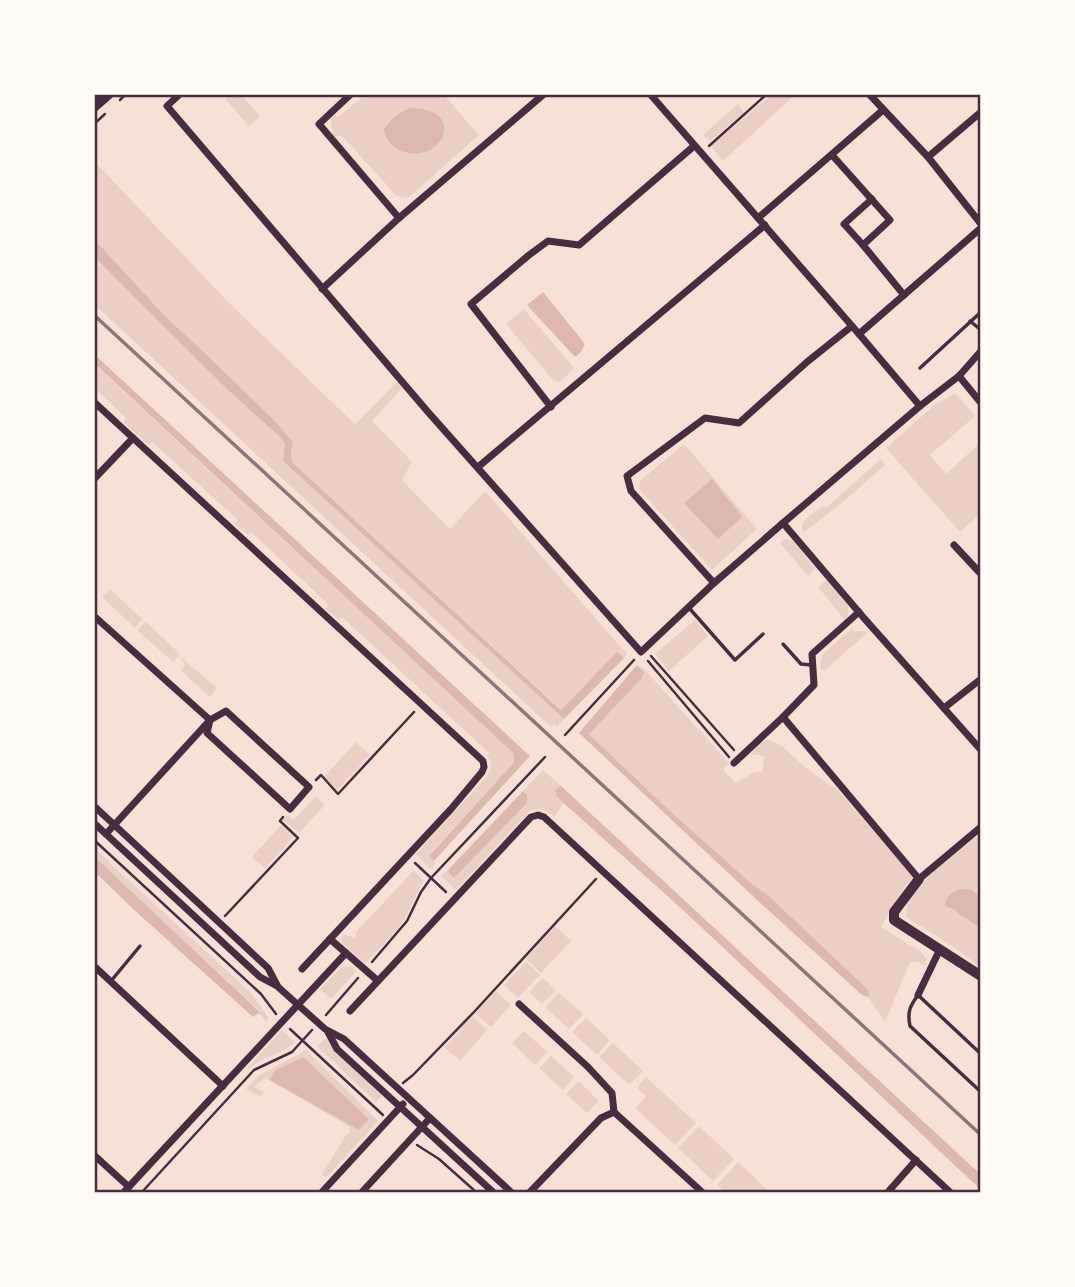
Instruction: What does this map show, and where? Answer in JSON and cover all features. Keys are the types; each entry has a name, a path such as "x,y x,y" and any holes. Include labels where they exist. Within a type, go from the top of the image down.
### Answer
{"main road":[{"path":"94,107 109,94"}],"street":[{"path":"180,94 167,106 428,412 642,650 783,523 959,376 981,351"},
{"path":"351,94 319,124 399,218"},
{"path":"321,289 399,218 544,94"},
{"path":"650,94 920,406"},
{"path":"859,334 981,226 928,157 869,94"},
{"path":"758,218 883,110"},
{"path":"928,157 981,112"},
{"path":"551,407 471,304 548,241 579,245 694,146"},
{"path":"832,155 890,220 863,245"},
{"path":"872,199 844,224 904,295"},
{"path":"478,467 765,225"},
{"path":"714,583 631,491 627,476 705,418 739,423 852,326"},
{"path":"959,376 981,403"},
{"path":"94,402 483,761 482,772 451,809 302,969"},
{"path":"94,479 133,438"},
{"path":"783,523 981,750"},
{"path":"954,545 981,574"},
{"path":"737,760 814,685 812,654 859,612"},
{"path":"94,616 210,720"},
{"path":"944,708 981,679"},
{"path":"106,834 210,720 226,711 309,788 290,809 207,733 210,720"},
{"path":"783,717 919,879"},
{"path":"94,806 268,968 277,986"},
{"path":"350,1011 531,817 538,815 544,817 950,1192"},
{"path":"94,823 260,977 277,986 328,1031 344,1039 511,1192"},
{"path":"981,827 919,879 894,912 894,920 981,976"},
{"path":"330,939 378,981"},
{"path":"918,995 940,949"},
{"path":"94,1155 126,1190 346,953"},
{"path":"94,966 223,1086"},
{"path":"519,1004 612,1093 614,1112 702,1192"},
{"path":"328,1031 337,1049 493,1192"},
{"path":"322,1192 408,1098"},
{"path":"530,1192 601,1118 614,1112"},
{"path":"362,1192 430,1118"},
{"path":"888,1192 916,1160"}],"lane":[{"path":"920,368 981,312"},
{"path":"970,321 981,330"},
{"path":"688,607 735,660 763,634"},
{"path":"783,644 801,664 812,665"},
{"path":"111,981 140,946"},
{"path":"981,1054 918,995 911,1005 908,1017 910,1026 981,1092"}],"path":[{"path":"701,152 767,94"},
{"path":"565,735 642,650"},
{"path":"642,650 737,760"},
{"path":"642,650 737,760"},
{"path":"309,788 321,775 338,794 421,704"},
{"path":"142,1192 254,1070 292,1052 407,921 431,878 545,757"},
{"path":"219,922 298,838 280,821 290,809"},
{"path":"407,855 454,899"},
{"path":"397,1088 474,1012 603,872"},
{"path":"377,1110 388,1096"}],"shaded area":[{"path":"772,94 795,95 723,161 711,146"},
{"path":"229,95 241,95 260,116 249,126 225,99"},
{"path":"365,95 444,95 479,135 408,198 397,196 342,136 333,136 331,119 335,115 337,118"},
{"path":"738,104 744,112 710,141 703,135"},
{"path":"412,108 436,114 444,125 443,138 432,149 423,153 401,151 390,142 384,129 396,116"},
{"path":"94,161 230,304 355,424 397,382 402,388 372,421 412,462 402,480 450,529 485,491 627,653 624,658 617,653 562,710 292,462 293,442 277,423 165,316 95,240"},
{"path":"95,240 165,316 277,423 293,442 292,462 561,710 617,652 624,658 564,719 283,461 285,443 280,437 228,390 95,258"},
{"path":"94,258 280,437 285,443 283,461 564,719 557,727 554,724 551,727 95,305"},
{"path":"543,292 585,344 575,357 527,305"},
{"path":"524,309 574,368 560,382 553,380 506,324"},
{"path":"95,355 530,756 434,861 429,856 514,762 513,753 95,364"},
{"path":"94,364 513,753 514,762 429,855 436,863 430,869 416,854 488,775 491,768 491,761 487,756 489,753 342,617 338,619 325,609 328,604 251,532 248,535 235,524 238,520 152,442 149,445 123,422 126,418 95,388"},
{"path":"955,393 975,416 930,455 946,474 980,443 980,514 960,532 886,448 937,403"},
{"path":"684,444 757,529 712,570 640,490 641,480"},
{"path":"881,459 885,465 803,533 802,524 807,518 822,507 827,507"},
{"path":"712,479 742,517 718,539 684,503"},
{"path":"785,539 794,542 815,569 808,576 780,543"},
{"path":"827,580 848,606 845,620 818,587"},
{"path":"110,589 142,619 135,628 102,597"},
{"path":"695,620 708,636 669,671 655,654"},
{"path":"146,622 180,654 173,662 137,630"},
{"path":"852,628 867,633 824,671 820,667 822,655"},
{"path":"182,658 217,688 210,697 181,671 185,664"},
{"path":"636,666 644,672 642,678 589,734 671,812 769,896 870,992 868,997 862,995 756,899 579,733"},
{"path":"638,666 644,669 729,763 723,770 736,783 754,772 763,771 764,756 751,754 758,745 768,739 782,746 807,769 838,790 913,877 881,927 920,951 927,959 926,966 910,962 885,1022 868,997 870,992 769,896 671,812 589,734 644,672"},
{"path":"356,742 370,755 337,790 323,778"},
{"path":"543,770 561,786 555,790 557,797 564,803 554,817 543,810 530,811 456,890 440,875 447,871 455,877 527,803 527,795 523,791"},
{"path":"561,786 980,1174 980,1189 683,910 557,797 555,790"},
{"path":"523,791 527,795 527,803 454,878 447,871"},
{"path":"316,796 325,805 299,833 283,820 287,815 294,820"},
{"path":"281,825 293,837 265,868 252,857"},
{"path":"980,834 980,897 966,890 951,893 951,908 980,928 980,967 906,917 907,906 923,883"},
{"path":"94,848 251,993 269,1018 266,1022 259,1013 261,1012 95,857"},
{"path":"95,857 262,1014 253,1017 132,908 95,872"},
{"path":"414,870 424,881 408,912 392,935 365,963 342,943 343,933 355,939 355,933"},
{"path":"962,889 972,890 980,897 980,928 945,906 950,894"},
{"path":"555,926 571,941 541,973 526,959"},
{"path":"526,962 540,975 518,998 504,985"},
{"path":"346,966 356,971 331,999 320,989"},
{"path":"543,978 556,990 542,1004 529,992"},
{"path":"496,991 511,1005 491,1027 475,1013"},
{"path":"559,993 583,1014 569,1029 545,1007"},
{"path":"472,1016 487,1030 460,1061 445,1048"},
{"path":"586,1018 610,1040 597,1055 572,1032"},
{"path":"282,1030 295,1042 247,1068"},
{"path":"524,1031 547,1052 535,1065 512,1043"},
{"path":"326,1038 333,1049 382,1096 376,1102 317,1046"},
{"path":"613,1043 643,1071 629,1085 599,1057"},
{"path":"306,1050 378,1121 327,1177 321,1175 346,1135 350,1133 350,1127 265,1078 254,1087 264,1092 261,1097 246,1089 259,1075","holes":["303,1057 368,1118 359,1130 275,1070"]},
{"path":"551,1056 574,1077 563,1090 539,1068"},
{"path":"303,1057 369,1119 359,1130 270,1080 275,1070"},
{"path":"646,1077 696,1123 675,1145 635,1108 646,1096 638,1089"},
{"path":"579,1081 599,1101 587,1113 566,1094"},
{"path":"699,1126 734,1159 713,1181 678,1148"},
{"path":"738,1162 770,1192 725,1192 717,1185"}],"railway":[{"path":"94,315 981,1135"}]}
